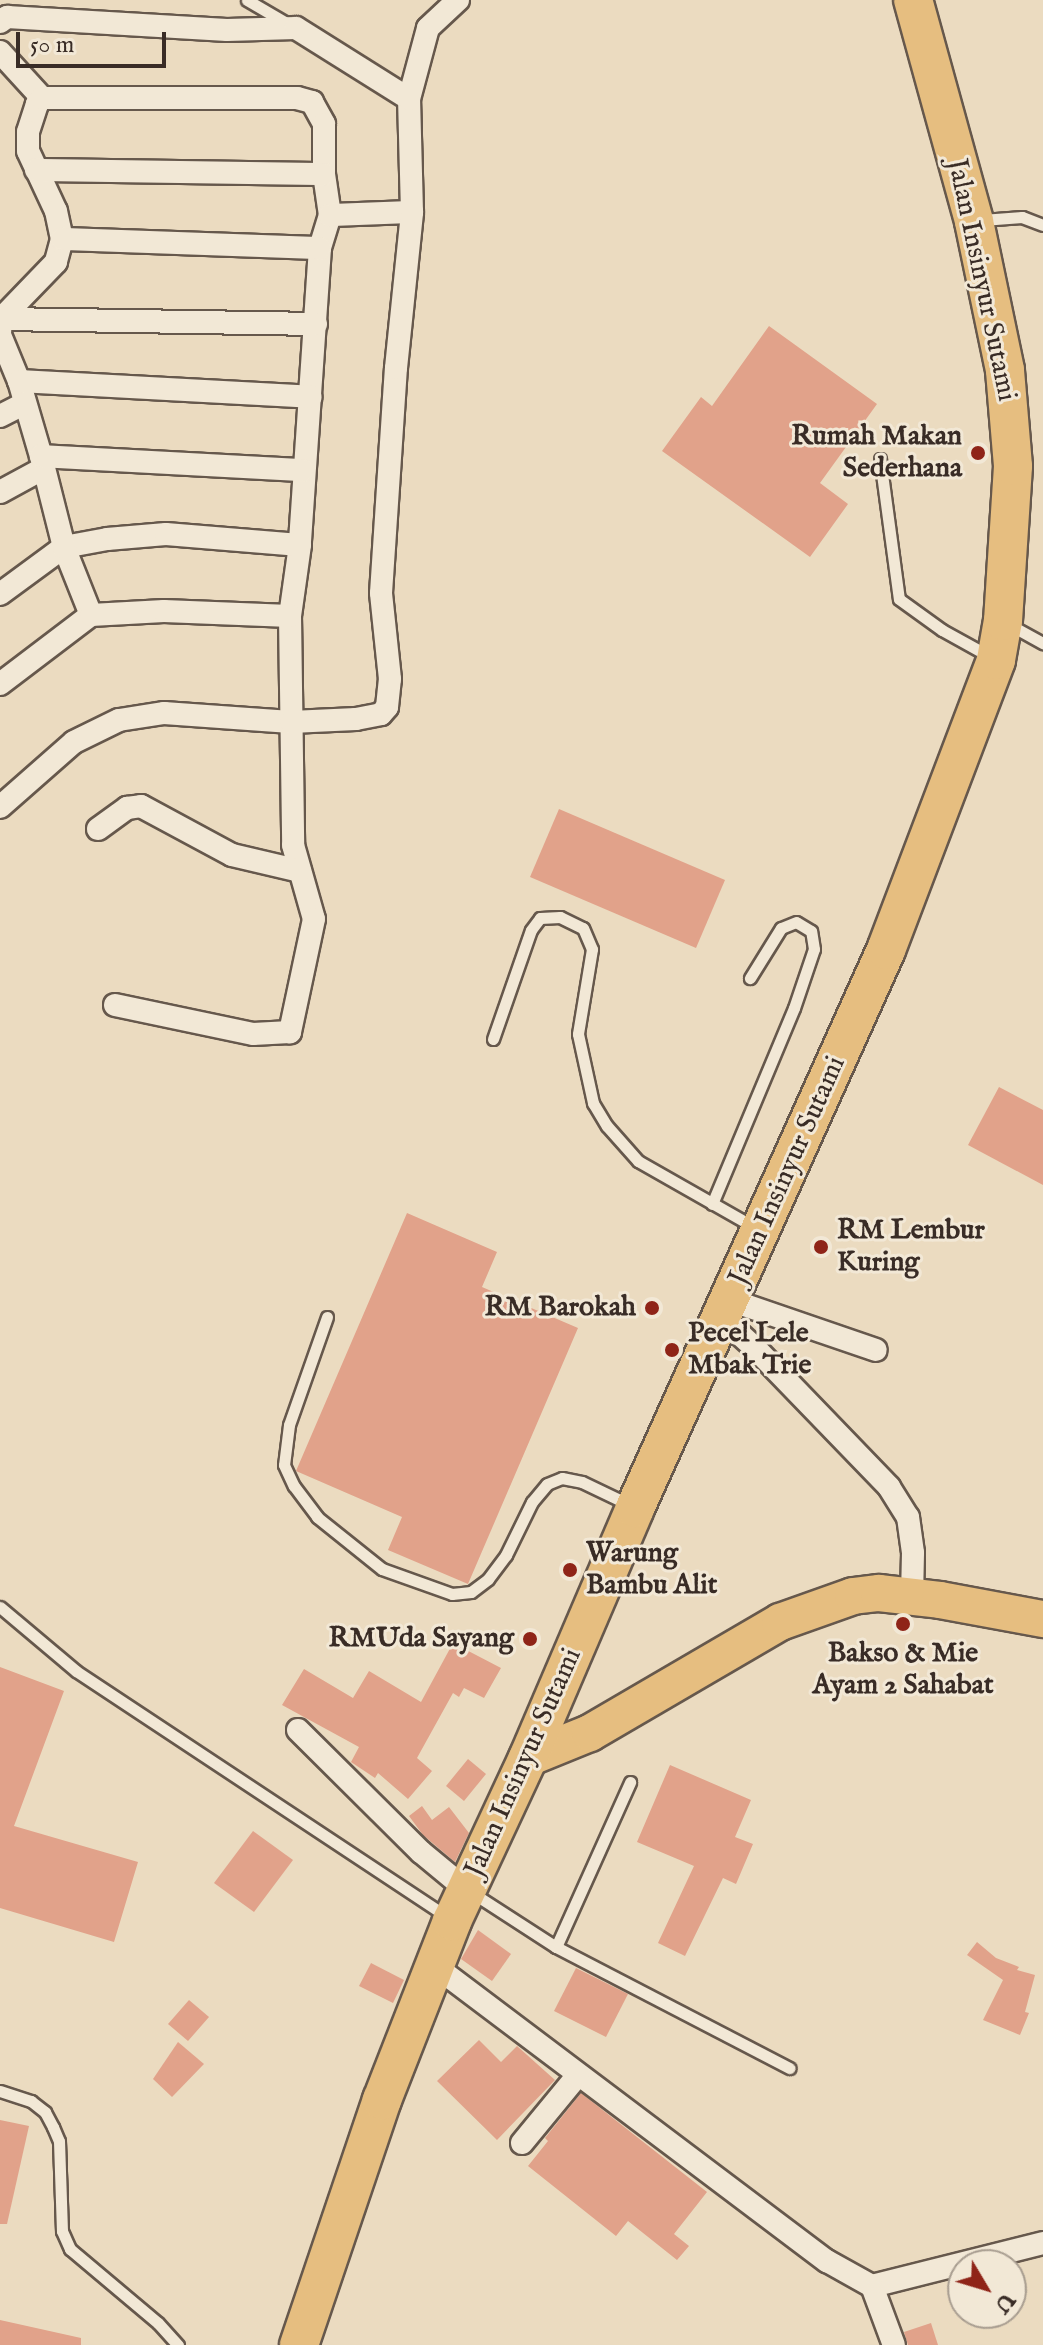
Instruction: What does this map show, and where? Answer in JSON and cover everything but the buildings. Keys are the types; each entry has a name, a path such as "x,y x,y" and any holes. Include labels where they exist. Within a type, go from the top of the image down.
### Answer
{"highway":[{"name":"Jalan Insinyur Sutami","path":"299,2345 382,2100 435,1966 635,1508 886,950 996,660 1003,621 1013,466 1005,370 974,221 913,0"}],"main road":[{"path":"528,1758 590,1733 780,1622 853,1596 879,1593 912,1596 1043,1619"}],"street":[{"path":"0,807 74,742 119,720 164,713 291,722 370,718 387,707 390,679 381,593 396,368 412,212 409,99 428,28 458,0"},
{"path":"0,22 7,17 227,30 296,28 409,99"},
{"path":"0,52 42,98 297,98 312,102 324,124 324,174 330,215 320,248 300,545 290,616 293,845 314,919 290,1032 253,1034 115,1005"},
{"path":"42,98 28,132 28,151 56,211 62,239 56,262 1,319 0,335 19,381 64,547 91,615"},
{"path":"36,170 324,174"},
{"path":"330,215 412,212"},
{"path":"62,239 320,248"},
{"path":"1,319 316,324"},
{"path":"19,381 311,397"},
{"path":"0,416 24,404"},
{"path":"0,492 42,462 303,470"},
{"path":"0,594 64,547 107,539 166,534 300,545"},
{"path":"0,684 91,615 164,611 290,616"},
{"path":"98,829 127,808 141,806 232,855 300,871"},
{"path":"726,1309 876,1350"},
{"path":"726,1309 755,1348 889,1487 908,1517 913,1553 912,1596"},
{"path":"298,1730 421,1852 460,1906"},
{"path":"435,1966 827,2261 872,2286 894,2345"},
{"path":"522,2143 578,2075"},
{"path":"872,2286 1043,2243"}],"lane":[{"path":"247,0 296,28"},
{"path":"974,221 1022,217 1043,225"},
{"path":"880,459 899,599 942,630 996,660"},
{"path":"1003,621 1043,643"},
{"path":"493,1039 531,930 540,918 560,917 583,928 592,949 578,1034 593,1103 607,1126 638,1161 761,1231"},
{"path":"712,1204 794,1008 814,949 811,931 796,922 781,928 750,978"},
{"path":"327,1317 289,1425 284,1465 294,1486 317,1517 382,1569 452,1594 471,1592 488,1579 506,1555 532,1502 547,1484 562,1478 582,1482 635,1508"},
{"path":"0,1607 76,1671 460,1906 556,1947 789,2068"},
{"path":"556,1947 630,1782"},
{"path":"0,2091 31,2101 45,2112 53,2127 59,2141 62,2231 70,2249 158,2323 178,2345"}],"place":[{"name":"Rumah Makan Sederhana","path":"978,453"},
{"name":"RM Lembur Kuring","path":"821,1247"},
{"name":"RM Barokah","path":"652,1308"},
{"name":"Pecel Lele Mbak Trie","path":"672,1350"},
{"name":"Warung Bambu Alit","path":"570,1570"},
{"name":"Bakso & Mie Ayam 2 Sahabat","path":"903,1624"},
{"name":"RMUda Sayang","path":"530,1639"}]}
